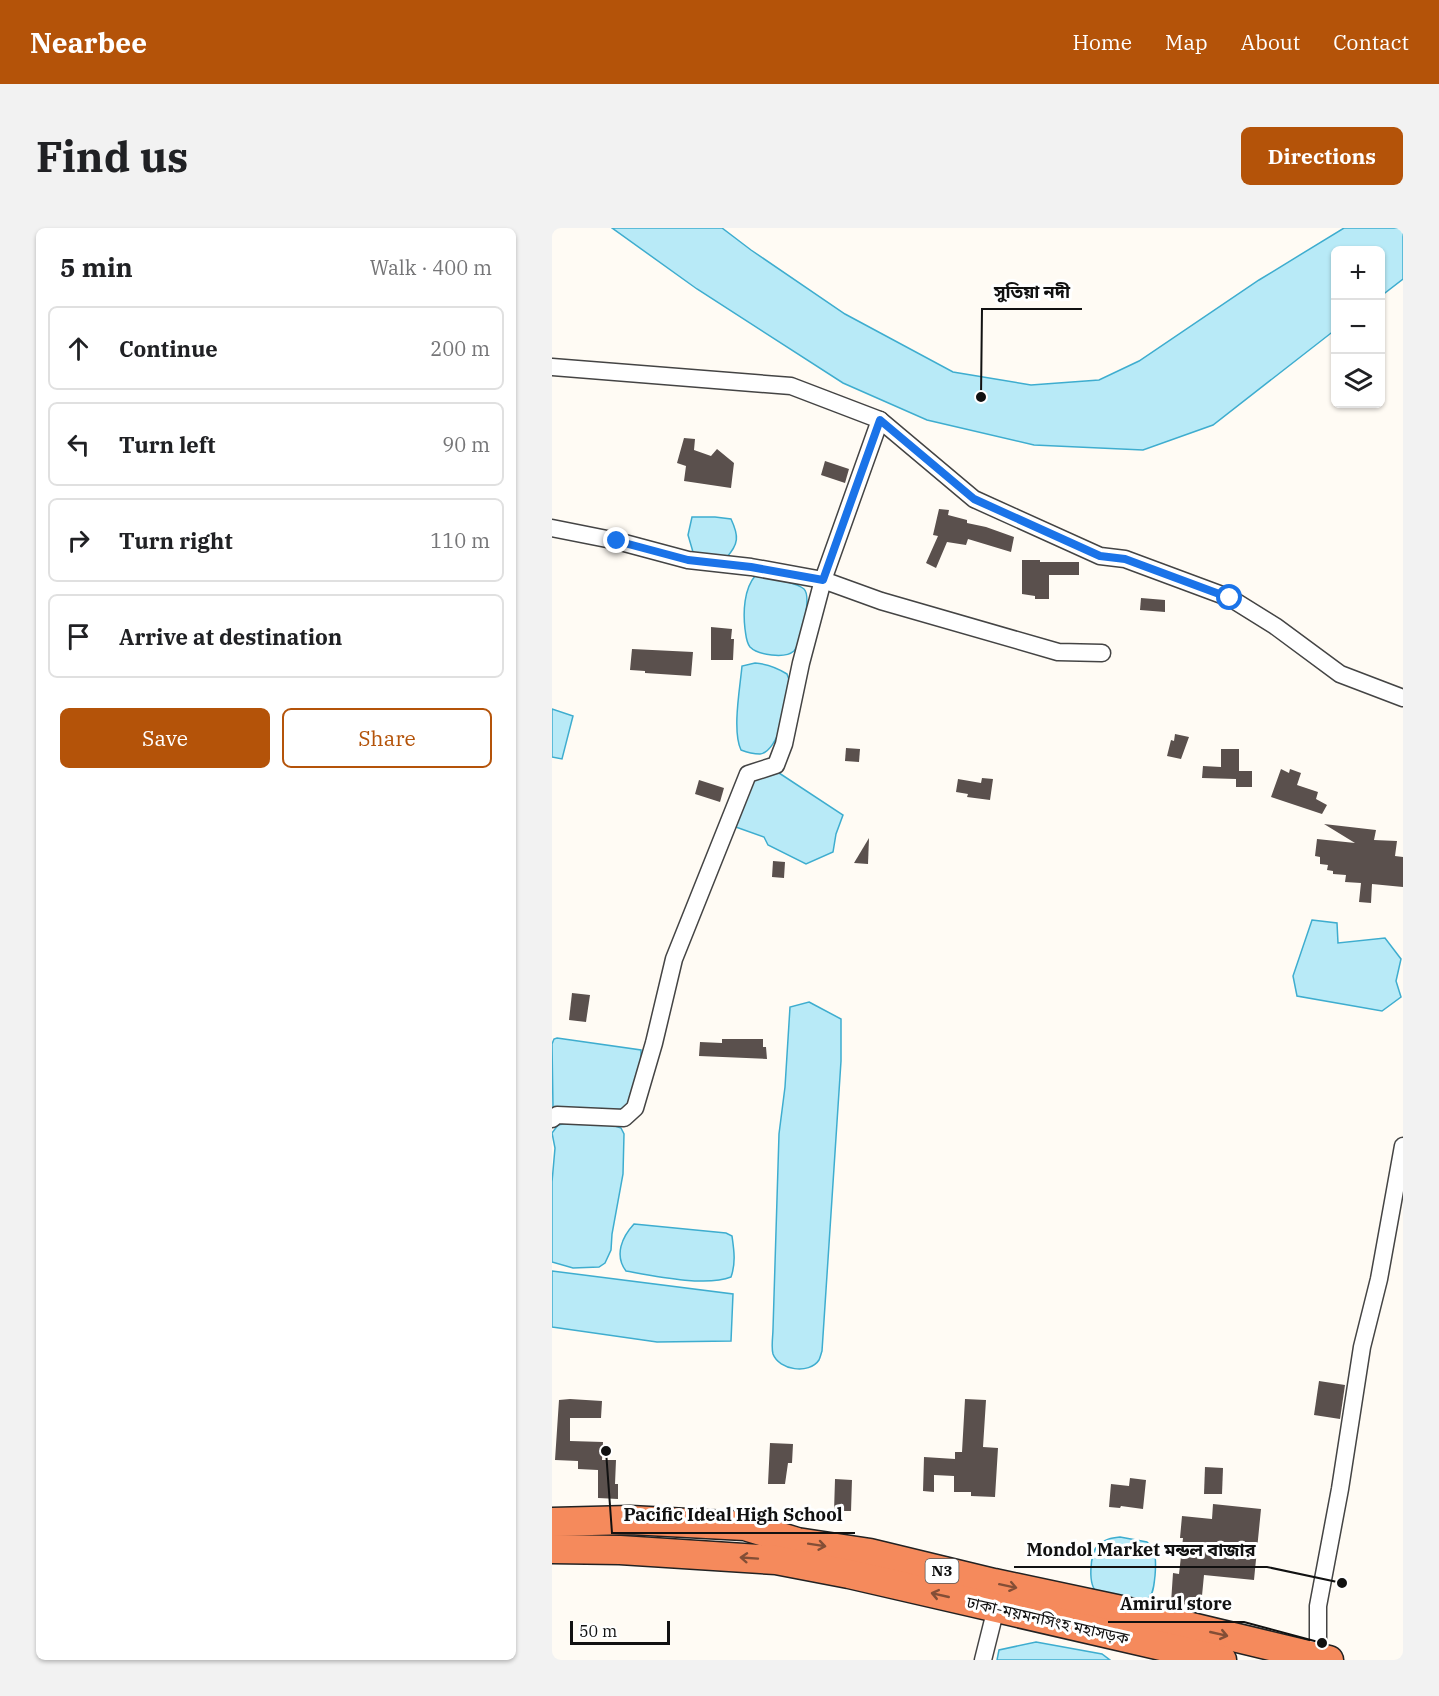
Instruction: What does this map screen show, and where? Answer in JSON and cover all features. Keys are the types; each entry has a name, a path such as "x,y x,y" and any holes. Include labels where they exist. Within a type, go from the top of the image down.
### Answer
{"highway":[{"name":"ঢাকা-ময়মনসিংহ মহাসড়ক","path":"552,1522 630,1520 745,1526 797,1542 870,1553 994,1584 1121,1610 1323,1659"},
{"name":"ঢাকা-ময়মনসিংহ মহাসড়ক","path":"552,1549 620,1550 776,1560 849,1574 1222,1660"}],"street":[{"path":"552,367 791,386 880,420 974,499 1100,556 1125,559 1230,598 1340,674 1403,698"},
{"path":"552,1119 557,1116 624,1118 635,1108 654,1043 674,958 728,822 748,774 776,765 784,744 801,663 823,580 880,420"},
{"path":"552,528 617,541 688,560 751,567 823,580 881,601 1058,652 1102,653"},
{"path":"1323,1659 1318,1606 1340,1489 1362,1347 1379,1279 1403,1146"},
{"path":"983,1660 996,1608"}],"water":[{"path":"612,228 722,228 845,314 953,372 1031,385 1099,380 1139,361 1259,280 1344,228 1403,228 1403,279 1385,293 1385,246 1331,246 1331,333 1213,425 1143,450 1034,445 927,420 843,383 697,289"},
{"path":"692,517 731,519 736,540 726,558 710,560 693,552 688,535"},
{"path":"755,576 780,580 804,589 807,601 802,630 797,646 790,653 765,654 754,650 748,643 744,608 751,581"},
{"path":"755,663 771,666 787,674 790,683 789,700 778,734 767,751 760,754 741,750 737,732 742,666"},
{"path":"552,709 573,716 562,759 552,757"},
{"path":"776,771 843,815 836,834 833,852 806,864 768,845 764,837 733,826 749,777"},
{"path":"1312,920 1337,923 1338,943 1385,938 1401,959 1396,981 1401,997 1382,1011 1297,996 1293,976"},
{"path":"809,1002 841,1019 841,1061 822,1351 819,1360 814,1365 794,1369 781,1364 776,1359 772,1345 779,1134 785,1087 790,1007"},
{"path":"557,1038 641,1050 641,1078 629,1109 572,1112 553,1108 552,1044"},
{"path":"579,1121 603,1122 621,1128 624,1134 623,1174 611,1250 605,1263 599,1267 573,1268 552,1262 552,1182 555,1148 552,1133 558,1125"},
{"path":"634,1224 726,1233 732,1236 734,1262 731,1277 720,1280 694,1281 626,1271 620,1259 621,1246"},
{"path":"552,1271 733,1294 731,1341 657,1342 552,1327"},
{"path":"1120,1537 1147,1542 1154,1553 1156,1567 1153,1588 1150,1596 1144,1600 1131,1601 1108,1597 1098,1593 1092,1584 1091,1569 1095,1549 1103,1541"},
{"path":"1036,1642 1102,1654 1110,1660 997,1660 999,1650"}],"building":[{"path":"684,438 695,439 694,450 711,456 717,449 734,463 731,488 684,481 686,466 677,463"},
{"path":"825,461 849,469 845,483 821,475"},
{"path":"939,509 949,510 948,515 967,520 967,523 1014,537 1011,552 968,539 966,545 947,542 936,568 926,563 938,536 933,535"},
{"path":"1022,560 1079,562 1079,575 1049,575 1049,599 1035,599 1035,596 1022,594"},
{"path":"1141,598 1165,600 1165,612 1140,610"},
{"path":"711,627 732,629 733,660 711,660"},
{"path":"632,649 693,652 691,676 630,670"},
{"path":"1175,734 1189,737 1181,759 1167,756"},
{"path":"846,748 860,749 859,762 845,761"},
{"path":"1221,749 1239,749 1239,771 1252,771 1252,787 1236,787 1236,779 1202,778 1203,766 1221,767"},
{"path":"1281,769 1289,773 1290,769 1301,773 1297,785 1318,792 1316,799 1327,805 1322,814 1271,797"},
{"path":"982,778 993,779 990,800 967,797 968,794 956,792 958,779 981,783"},
{"path":"699,780 724,788 720,802 695,794"},
{"path":"1324,824 1376,830 1374,840 1397,841 1395,856 1403,857 1403,887 1372,884 1371,903 1359,902 1361,883 1345,882 1346,875 1333,874 1333,871 1327,870 1328,865 1320,864 1320,857 1315,856 1317,839 1355,843"},
{"path":"869,838 868,864 854,863"},
{"path":"773,861 785,862 784,878 772,877"},
{"path":"572,993 590,995 586,1022 569,1020"},
{"path":"722,1039 763,1039 767,1059 699,1056 700,1042 722,1043"},
{"path":"1319,1381 1345,1385 1340,1419 1314,1415"},
{"path":"965,1399 986,1400 983,1447 998,1448 995,1497 971,1496 971,1492 954,1492 954,1476 934,1475 934,1492 923,1491 924,1457 955,1459 955,1452 962,1452"},
{"path":"559,1400 602,1401 601,1418 570,1418 570,1441 603,1442 602,1460 616,1460 615,1484 618,1484 618,1499 598,1498 598,1470 578,1469 578,1461 555,1460"},
{"path":"770,1443 793,1444 792,1463 788,1463 785,1484 768,1484"},
{"path":"1205,1467 1223,1468 1222,1494 1204,1494"},
{"path":"1130,1478 1146,1480 1143,1509 1109,1507 1111,1484 1129,1486"},
{"path":"835,1479 852,1480 851,1511 834,1511"},
{"path":"1213,1504 1261,1509 1254,1580 1204,1575 1201,1606 1171,1603 1173,1573 1179,1574 1183,1538 1180,1538 1182,1516 1212,1519"}],"place":[{"name":"সুতিয়া নদী","path":"981,397"},
{"name":"Pacific Ideal High School","path":"606,1451"},
{"name":"Mondol Market মন্ডল বাজার","path":"1342,1583"},
{"name":"Amirul store","path":"1322,1643"}],"route":[{"path":"617,541 688,560 751,567 823,580 880,420 974,499 1100,556 1125,559 1230,598"}]}
